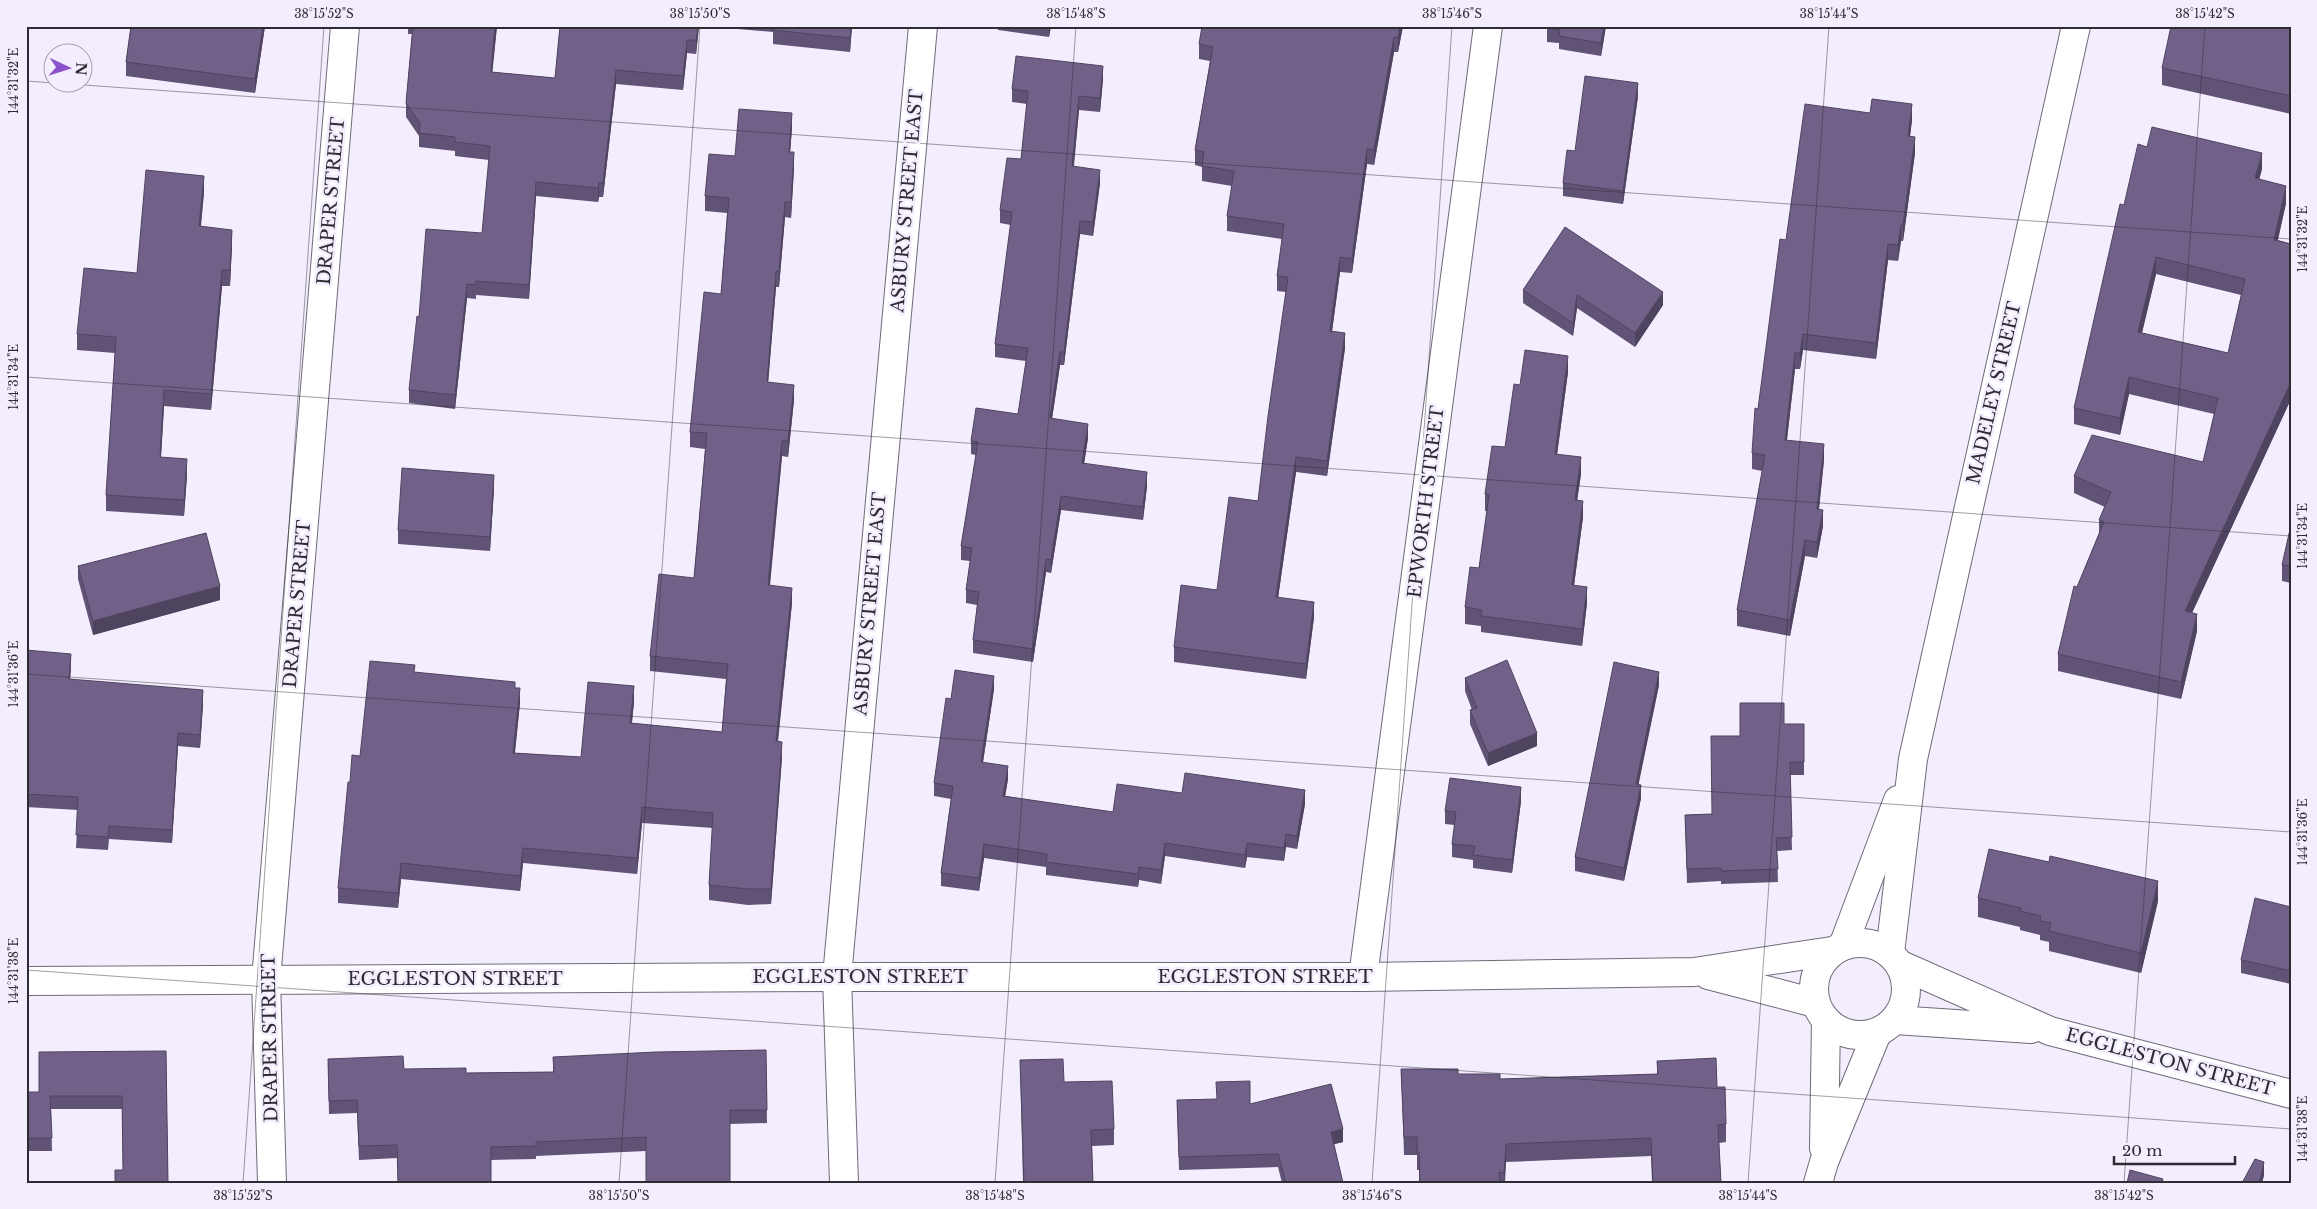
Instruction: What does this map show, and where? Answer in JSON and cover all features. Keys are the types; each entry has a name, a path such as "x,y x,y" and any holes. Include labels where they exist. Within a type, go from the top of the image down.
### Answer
{"street":[{"name":"DRAPER STREET","path":"272,1183 266,980 346,26"},
{"name":"ASBURY STREET EAST","path":"844,1183 837,977 923,26"},
{"name":"EPWORTH STREET","path":"1364,977 1488,26"},
{"name":"MADELEY STREET","path":"1895,959 1913,759 2076,26"},
{"name":"MADELEY STREET","path":"1838,949 1913,759"},
{"path":"1860,942 1876,945 1895,959 1906,979 1907,994 1903,1008 1886,1026 1821,1172 1820,1012 1814,983 1820,966 1838,949 1860,942"},
{"name":"EGGLESTON STREET","path":"26,981 837,977 1364,977 1694,972 1838,949"},
{"name":"EGGLESTON STREET","path":"1895,959 2050,1031 2291,1094"},
{"name":"EGGLESTON STREET","path":"1694,972 1820,1012"},
{"path":"1820,1012 1836,1029 1849,1035 1863,1036 1886,1026"},
{"name":"EGGLESTON STREET","path":"1886,1026 2050,1031"}],"building":[{"path":"131,26 263,26 255,79 126,62"},
{"path":"413,26 495,26 491,72 555,78 560,26 698,26 696,40 687,40 683,76 616,70 603,183 599,183 598,188 536,182 529,285 476,281 476,285 467,284 455,395 409,390 417,316 419,317 426,229 482,233 490,146 455,142 455,137 419,133 420,123 406,103"},
{"path":"773,26 851,26 850,38 773,30"},
{"path":"1202,26 1400,26 1398,38 1394,37 1374,150 1367,149 1352,259 1340,257 1330,331 1345,333 1327,461 1296,457 1276,597 1314,602 1306,664 1174,647 1181,585 1217,590 1229,497 1258,501 1288,277 1277,276 1284,224 1227,216 1234,171 1202,166 1204,152 1195,150 1213,47 1199,44"},
{"path":"1548,26 1604,26 1601,43 1559,36 1560,30 1547,28"},
{"path":"2171,26 2291,26 2291,96 2162,68"},
{"path":"1016,56 1103,66 1100,98 1079,96 1072,166 1100,170 1093,222 1080,221 1064,352 1060,352 1050,418 1088,424 1082,463 1147,472 1143,507 1061,496 1051,560 1046,559 1033,649 973,640 979,592 966,590 972,548 961,546 978,442 971,441 976,408 1018,414 1028,348 995,344 1012,212 1000,210 1007,158 1021,159 1028,91 1012,89"},
{"path":"1585,76 1638,83 1623,191 1563,183 1567,150 1575,151"},
{"path":"1872,99 1912,104 1908,136 1915,137 1903,225 1901,225 1898,245 1888,244 1876,343 1803,334 1800,353 1795,353 1785,440 1824,444 1817,509 1823,510 1817,542 1805,540 1790,620 1737,610 1765,455 1752,453 1755,408 1758,409 1780,239 1786,240 1805,104 1870,113"},
{"path":"739,109 792,113 789,152 794,152 791,202 785,202 779,272 776,271 767,382 794,385 788,441 782,441 768,585 792,588 776,741 782,742 771,889 709,885 713,813 642,807 637,858 523,848 520,876 401,863 398,893 338,888 348,782 350,782 352,755 360,756 370,661 415,665 414,672 515,682 515,688 520,688 513,753 581,757 588,682 634,686 630,723 722,732 728,664 650,656 659,574 694,578 707,433 690,432 704,292 721,294 729,198 705,196 709,154 735,156"},
{"path":"2152,127 2262,153 2255,178 2286,186 2274,240 2291,244 2291,382 2185,611 2197,614 2181,682 2058,654 2074,586 2077,587 2104,522 2099,520 2111,492 2074,476 2092,435 2203,462 2218,398 2129,377 2120,418 2074,408 2120,204 2124,205 2138,144 2147,147","holes":["2156,257 2245,279 2228,353 2138,332"]},
{"path":"146,170 204,176 199,226 232,230 230,270 222,270 211,394 164,390 160,457 187,459 184,500 106,495 116,337 77,334 84,268 137,273"},
{"path":"1565,227 1663,292 1635,333 1577,295 1573,323 1523,290"},
{"path":"1525,350 1568,356 1555,454 1581,457 1575,500 1583,501 1572,585 1587,587 1582,629 1481,616 1482,610 1465,607 1470,567 1479,568 1489,495 1485,494 1492,446 1505,447 1514,384 1520,385"},
{"path":"402,468 494,475 490,537 398,530"},
{"path":"2291,525 2291,566 2282,565"},
{"path":"206,533 220,586 93,621 78,566"},
{"path":"26,650 71,654 69,679 203,690 200,735 178,733 172,830 109,826 108,837 76,835 78,797 26,794"},
{"path":"1507,660 1537,733 1488,753 1470,710 1477,708 1465,678"},
{"path":"1614,662 1659,672 1636,784 1641,785 1624,868 1575,857"},
{"path":"955,670 994,676 981,762 1008,766 1003,796 1113,812 1117,784 1182,793 1185,773 1305,790 1297,836 1286,834 1284,848 1247,843 1245,855 1165,843 1161,870 1139,867 1138,874 1046,862 1047,854 984,844 979,878 941,873 953,786 934,783 946,698 951,699"},
{"path":"1740,703 1784,703 1784,724 1804,724 1804,762 1790,762 1792,837 1776,838 1778,869 1721,871 1721,868 1687,869 1685,815 1712,814 1711,736 1740,736"},
{"path":"1450,778 1521,787 1512,860 1473,855 1475,846 1452,844 1456,812 1445,811"},
{"path":"1989,849 2049,862 2050,856 2158,881 2141,953 2049,931 2051,923 2040,921 2041,916 2020,911 2021,908 1978,898"},
{"path":"2255,898 2291,907 2291,971 2241,960"},
{"path":"766,1050 767,1110 730,1110 730,1183 646,1183 646,1137 536,1142 536,1146 491,1147 491,1183 398,1183 397,1145 359,1146 357,1100 329,1101 328,1059 403,1056 404,1069 466,1068 466,1073 554,1072 553,1057 656,1052"},
{"path":"166,1051 168,1183 115,1183 115,1170 123,1170 122,1096 50,1096 52,1138 26,1138 26,1092 39,1092 39,1052"},
{"path":"1716,1058 1717,1087 1725,1087 1726,1124 1718,1125 1721,1183 1653,1183 1651,1138 1506,1144 1504,1173 1499,1172 1500,1183 1420,1183 1417,1137 1404,1137 1401,1069 1458,1069 1458,1074 1500,1074 1500,1079 1658,1074 1657,1061"},
{"path":"1063,1059 1064,1082 1112,1081 1114,1129 1091,1130 1093,1183 1024,1183 1020,1060"},
{"path":"1250,1081 1250,1104 1331,1084 1343,1129 1331,1132 1343,1183 1286,1183 1278,1154 1179,1157 1177,1100 1217,1099 1216,1082"},
{"path":"2255,1159 2264,1162 2259,1183 2242,1183"},
{"path":"2130,1170 2163,1179 2162,1183 2127,1183"}]}
